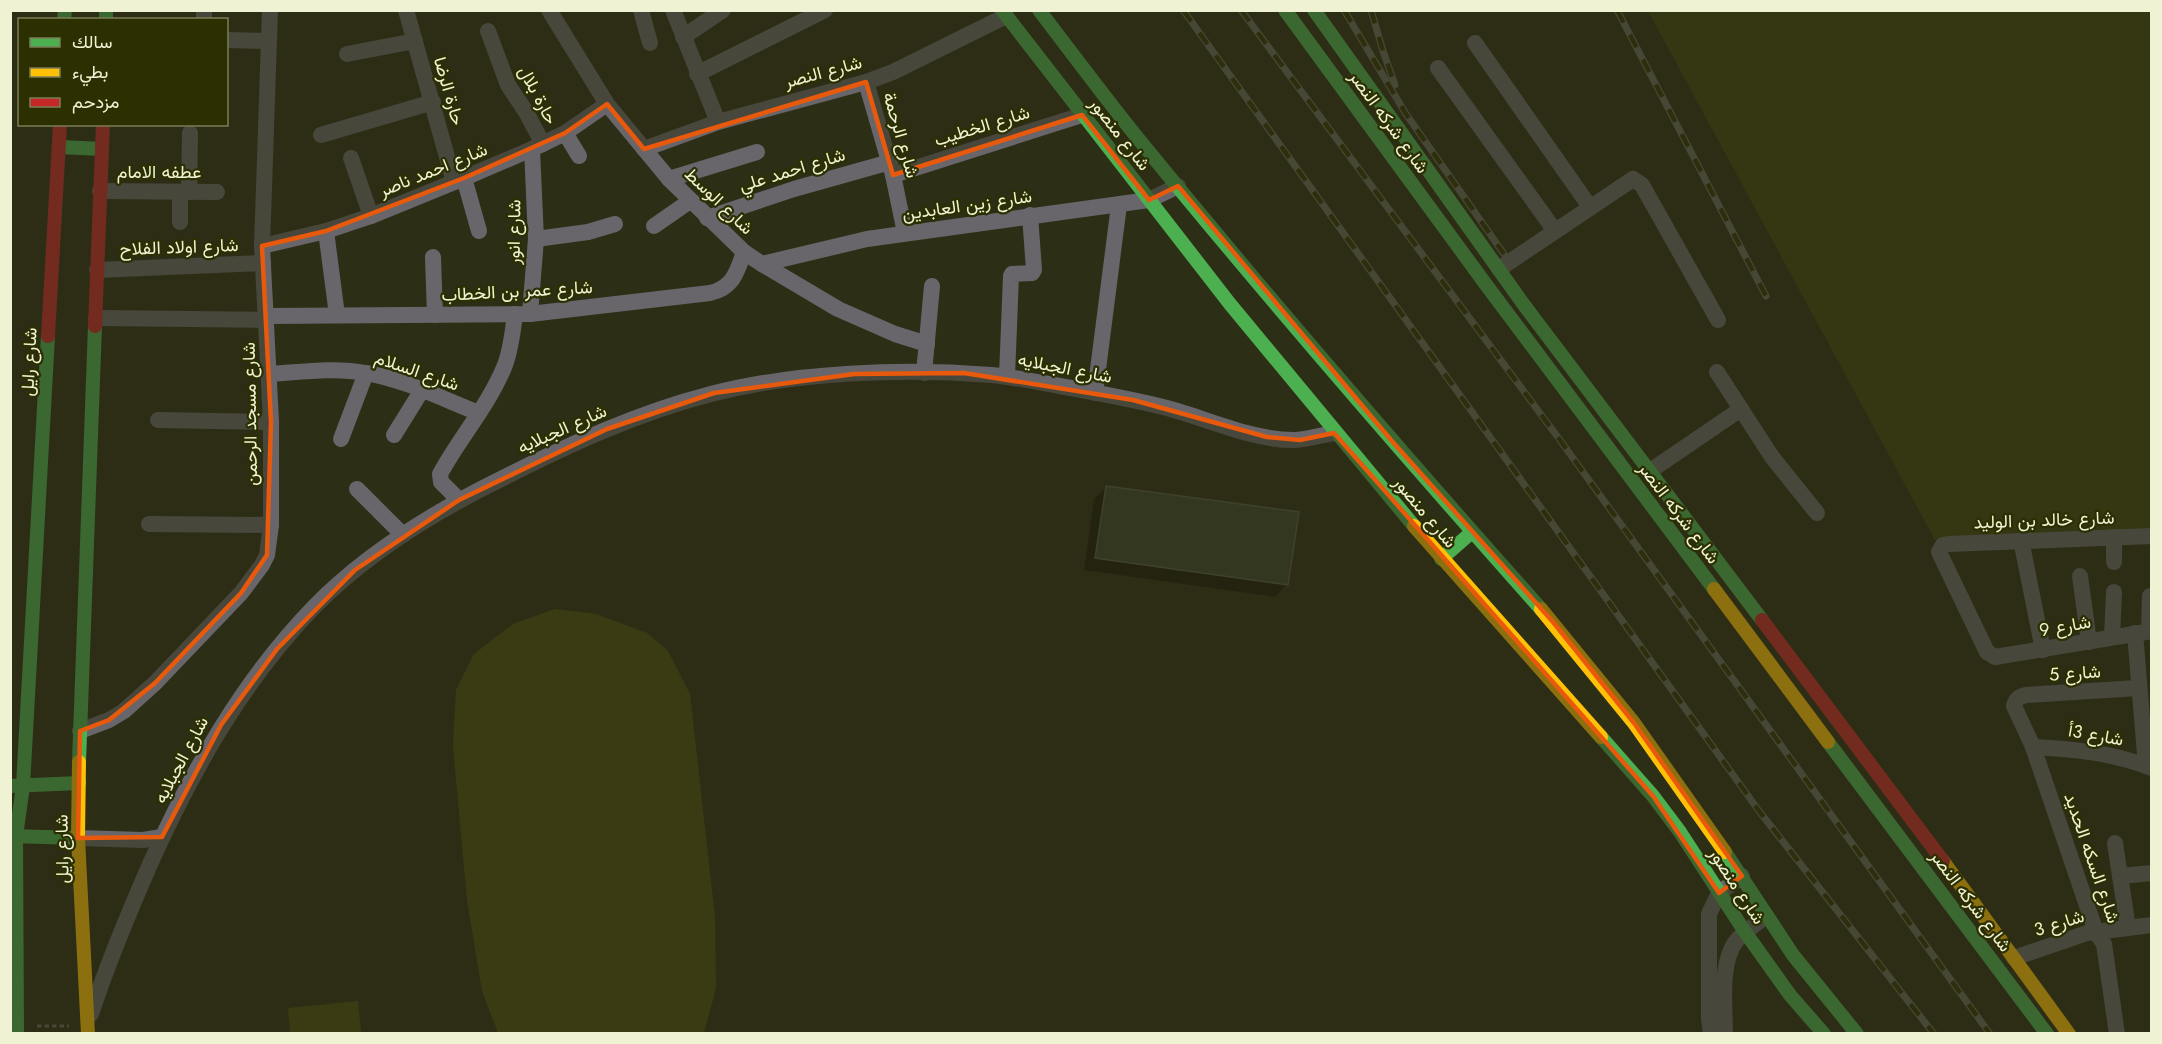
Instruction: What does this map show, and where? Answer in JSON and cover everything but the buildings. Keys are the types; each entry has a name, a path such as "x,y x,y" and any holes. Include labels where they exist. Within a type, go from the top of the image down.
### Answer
{"street":[{"name":"شارع مسجد الرحمن","path":"80,731 109,720 124,711 154,683 241,593 262,566 267,555 271,525 271,422 262,246 270,10"},
{"name":"حارة الرضا","path":"406,10 433,102 479,231"},
{"name":"شارع الوسط","path":"549,10 608,104 644,149 690,201 744,252 838,309 895,334 927,344"},
{"path":"641,10 651,43"},
{"path":"673,10 718,122"},
{"path":"683,37 723,10"},
{"path":"697,74 825,10"},
{"name":"شارع منصور","path":"1039,10 1135,135 1391,440 1553,622 1634,723 1742,876 1793,955 1857,1034"},
{"name":"شارع شركه النصر","path":"1286,10 1536,351 2047,1034"},
{"name":"شارع شركه النصر","path":"1314,10 1498,269 1921,830 2068,1034"},
{"name":"شارع منصور","path":"1004,13 1082,116 1334,433 1441,559 1653,796 1680,832 1745,932 1790,994 1824,1034"},
{"name":"شارع النصر","path":"644,149 718,122 866,82 916,62 1004,13"},
{"name":"حارة بلال","path":"488,31 508,85 526,112 537,147"},
{"path":"228,40 268,41"},
{"path":"347,54 414,41"},
{"path":"1475,43 1590,207"},
{"path":"1438,68 1555,231"},
{"name":"شارع الرحمة","path":"866,82 891,168 905,233"},
{"path":"321,135 433,102"},
{"name":"شارع احمد ناصر","path":"262,246 326,231 372,216 537,147 566,133 608,104"},
{"name":"شارع الخطيب","path":"891,168 1082,116"},
{"name":"شارع رايل","path":"17,1030 13,836 60,126"},
{"name":"شارع رايل","path":"88,1029 78,838 103,126"},
{"path":"180,222 190,133"},
{"path":"566,133 579,156"},
{"path":"59,147 102,149"},
{"name":"شارع انور","path":"459,500 441,482 440,474 479,413 505,365 523,314 536,239 537,147"},
{"path":"669,179 757,152"},
{"path":"351,158 372,216"},
{"name":"شارع احمد علي","path":"707,218 794,189 891,168"},
{"path":"1498,269 1630,180 1640,182 1718,320"},
{"name":"شارع زين العابدين","path":"762,264 831,246 905,233 1149,200 1178,186"},
{"name":"عطفه الامام","path":"100,191 217,192"},
{"path":"654,226 690,201"},
{"path":"1095,393 1119,205"},
{"path":"1006,376 1011,276 1012,274 1032,273 1034,270 1030,215"},
{"path":"536,239 588,232 615,224"},
{"path":"326,231 338,315"},
{"name":"شارع عمر بن الخطاب","path":"96,318 523,314 590,309 717,291 731,283 744,252"},
{"path":"433,257 435,315"},
{"name":"شارع اولاد الفلاح","path":"97,270 263,263"},
{"path":"924,373 932,286"},
{"name":"شارع السلام","path":"269,374 313,371 366,373 422,390 479,413"},
{"path":"1717,372 1772,457 1817,513"},
{"path":"341,439 366,373"},
{"name":"شارع الجبلايه","path":"88,1029 108,962 162,837 221,725 277,649 316,605 355,570 403,535 459,500 607,429 656,410 714,393 784,380 854,374 964,373 1006,376 1095,393 1170,409 1267,437 1300,440 1334,433"},
{"path":"394,435 422,390"},
{"path":"1650,471 1741,410"},
{"path":"159,420 271,422"},
{"path":"357,489 403,535"},
{"path":"149,524 271,525"},
{"path":"1441,559 1472,532"},
{"name":"شارع خالد بن الوليد","path":"1987,652 1940,558 1940,548 1948,544 2151,536"},
{"path":"2114,537 2114,562"},
{"path":"2021,540 2043,650"},
{"path":"2079,576 2089,642"},
{"path":"2112,637 2114,592"},
{"path":"2149,767 2143,698 2145,632 2150,596"},
{"name":"شارع 9","path":"1987,652 2001,658 2145,632"},
{"name":"شارع 5","path":"2015,700 2026,695 2143,698"},
{"name":"شارع السكه الحديد","path":"2015,700 2013,706 2015,712 2033,747 2096,932 2105,949 2117,1034"},
{"name":"شارع 3أ","path":"2033,747 2089,751 2149,767"},
{"path":"17,786 79,783"},
{"path":"13,836 143,840 162,837"},
{"path":"2115,843 2128,928"},
{"path":"2120,876 2151,873"},
{"path":"1711,1034 1708,926 1712,905 1719,893 1742,876"},
{"path":"1725,1034 1724,1005 1728,957 1732,947 1745,932 1766,916"},
{"name":"شارع 3","path":"2014,958 2096,932 2151,925"}],"path":[{"path":"17,1030 88,1029"}],"highlighted area":[{"path":"866,82 893,175 1082,115 1149,200 1178,186 1391,440 1553,622 1634,723 1742,876 1719,893 1653,796 1334,433 1300,440 1267,437 1133,400 964,373 854,374 714,393 607,429 459,500 355,570 277,649 221,725 162,837 78,838 80,731 109,720 155,683 241,593 267,555 271,422 262,246 326,231 464,178 565,133 607,104 644,149"}],"shaded area":[{"path":"1648,11 2151,11 2151,532 1935,540"},
{"path":"555,609 596,614 647,633 668,651 690,694 715,918 716,988 704,1033 498,1033 482,991 467,900 453,746 456,690 474,654 513,624"},
{"path":"358,1001 361,1033 290,1033 288,1008"}],"railway":[{"path":"1183,10 1759,811 1934,1034"},
{"path":"1241,10 1557,436 1990,1034"},
{"path":"1344,10 1406,114 1504,254"},
{"path":"1371,10 1395,85"},
{"path":"1617,10 1766,296"}],"traffic: fast":[{"path":"64,18 65,10"},
{"path":"106,10 106,18"},
{"path":"1002,10 1230,304 1414,526"},
{"path":"1039,10 1124,121 1285,316 1541,609"},
{"path":"1285,10 1487,286 1714,589"},
{"path":"1314,10 1524,305 1762,620"},
{"path":"59,147 102,149"},
{"path":"79,762 95,326"},
{"path":"17,1034 16,836 23,786 48,336"},
{"path":"1441,559 1472,532"},
{"path":"1601,737 1653,796 1680,832 1745,932 1790,995 1824,1034"},
{"path":"1828,742 2047,1034"},
{"path":"10,786 79,783"},
{"path":"10,836 78,838"},
{"path":"1725,852 1793,955 1857,1034"}],"traffic: slow":[{"path":"1414,526 1601,737"},
{"path":"1714,589 1828,742"},
{"path":"1541,609 1634,723 1725,852"},
{"path":"79,762 78,838 88,1034"},
{"path":"1943,861 2069,1034"}],"traffic: jam":[{"path":"48,336 60,126"},
{"path":"95,326 103,126"},
{"path":"1762,620 1943,861"}]}
